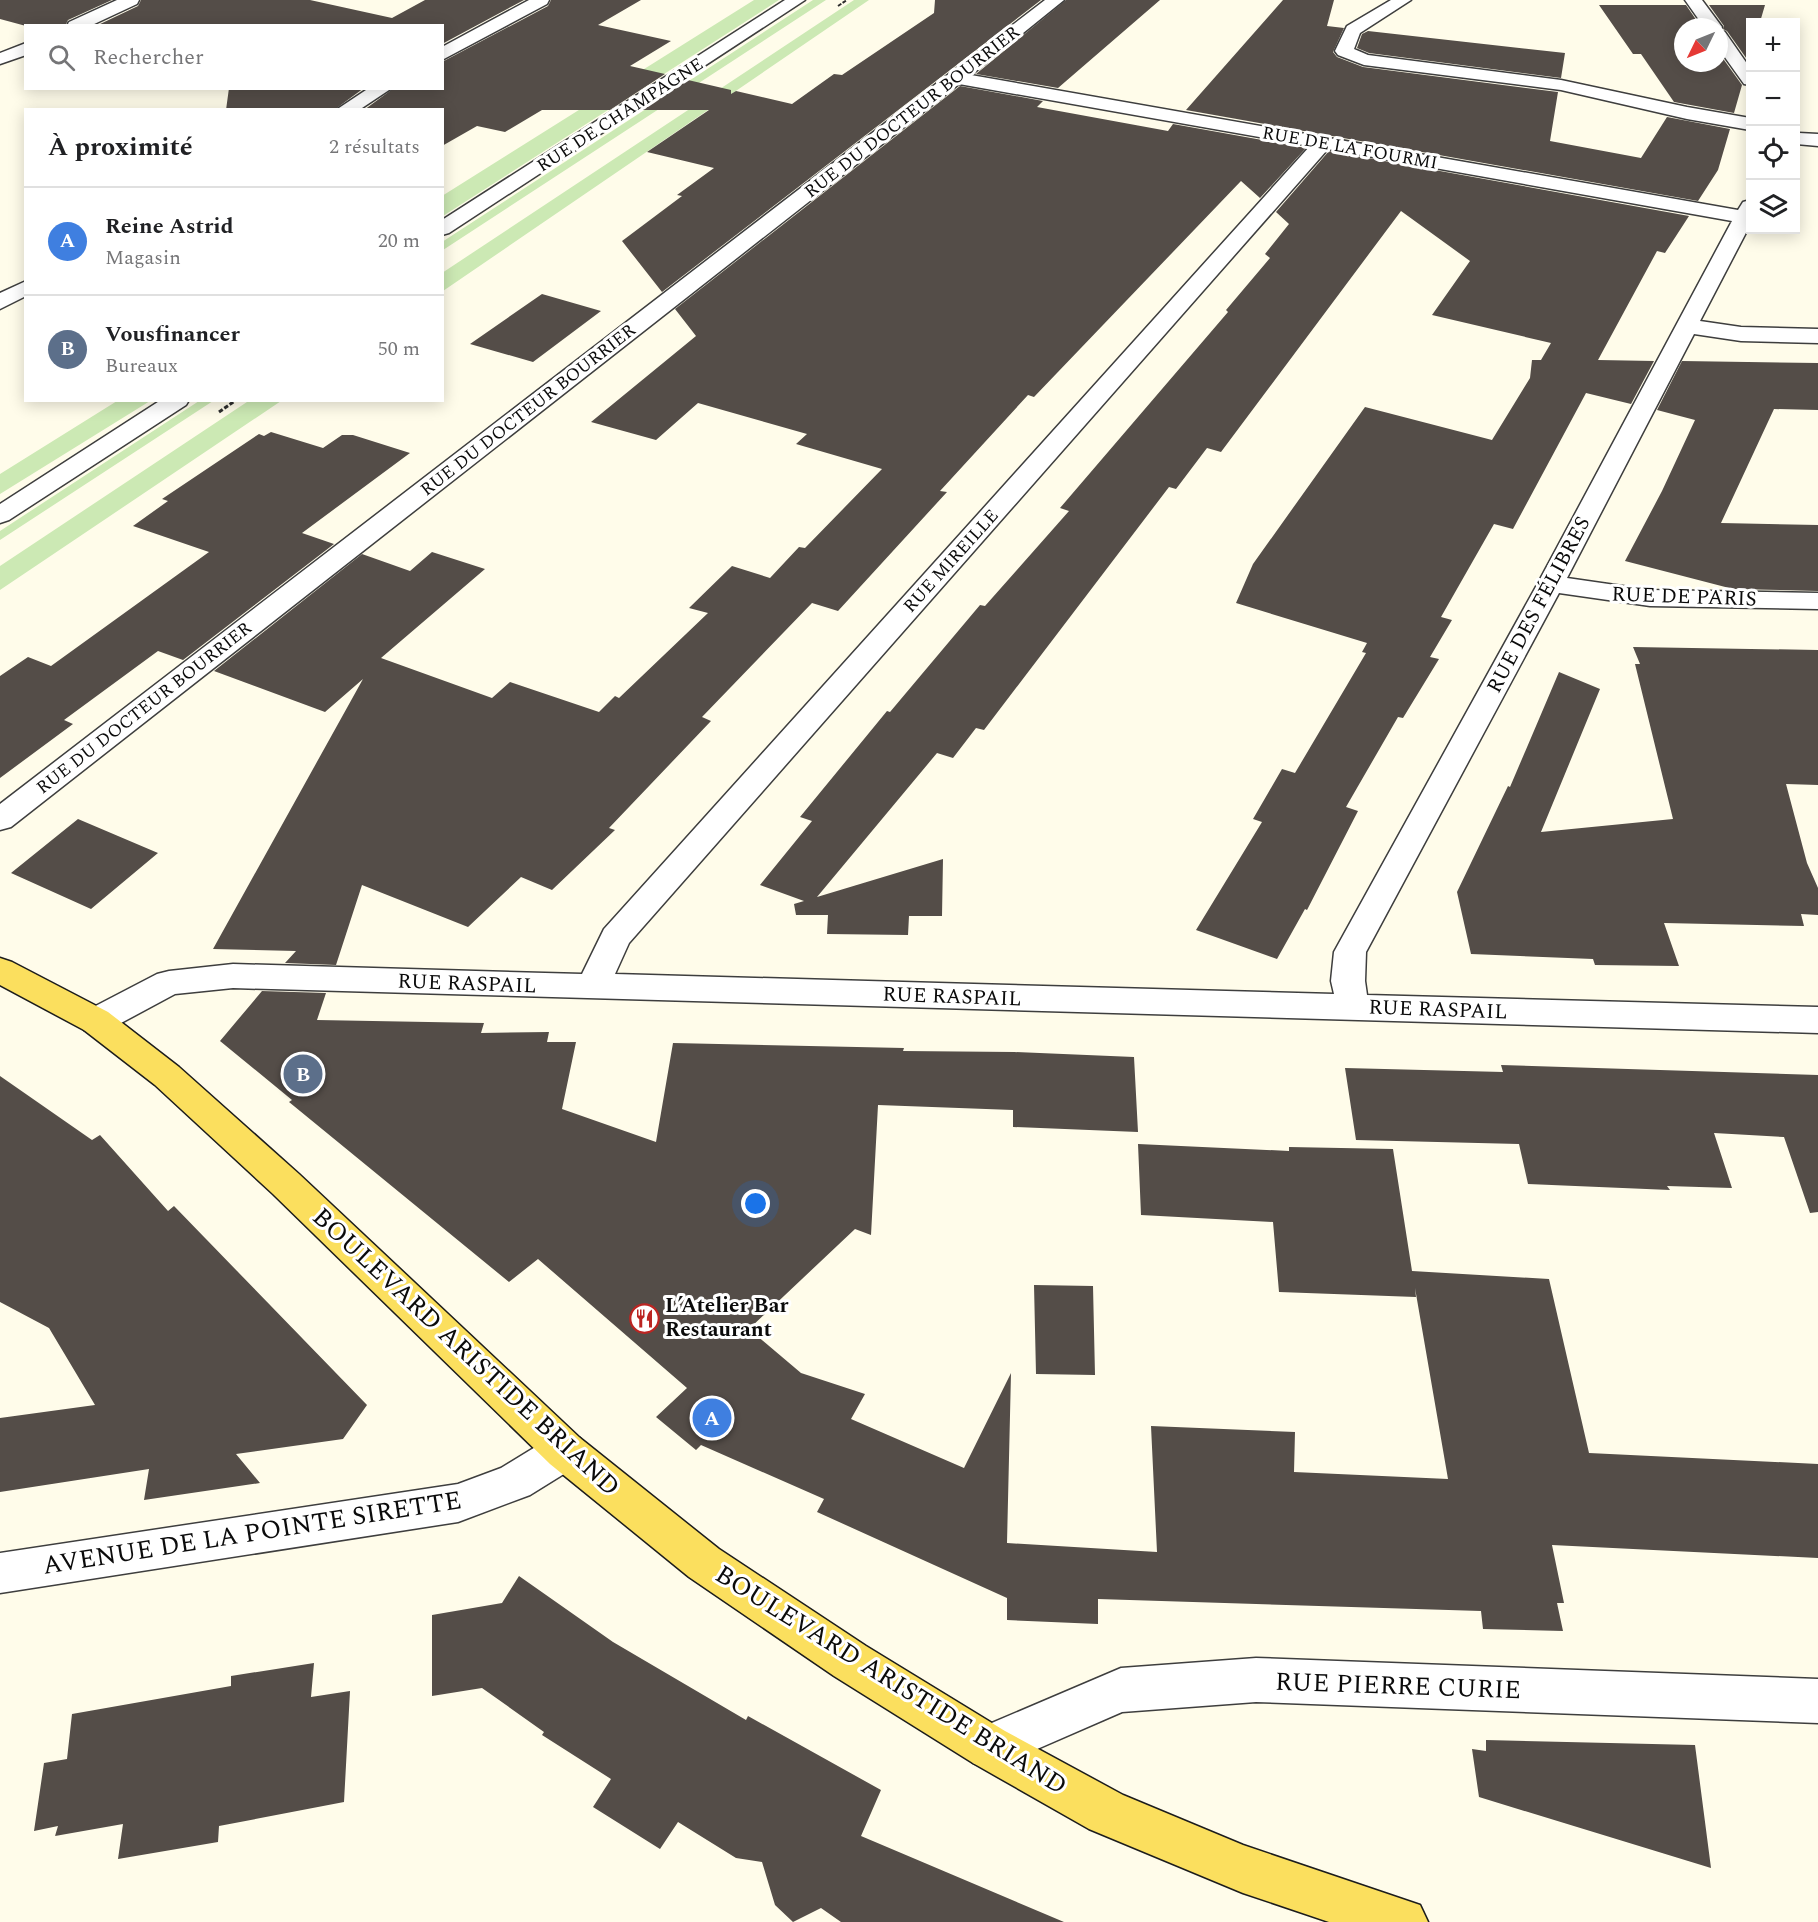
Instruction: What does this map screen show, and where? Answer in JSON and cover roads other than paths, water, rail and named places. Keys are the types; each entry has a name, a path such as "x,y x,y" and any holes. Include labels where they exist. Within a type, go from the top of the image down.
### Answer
{"main road":[{"name":"BOULEVARD ARISTIDE BRIAND","path":"0,970 96,1021 167,1076 286,1184 565,1451 704,1563 850,1661 989,1747 1106,1812 1243,1869 1404,1922"}],"street":[{"path":"79,24 131,0"},
{"path":"444,54 541,0"},
{"name":"RUE DE CHAMPAGNE","path":"444,228 797,0"},
{"name":"RUE DU DOCTEUR BOURRIER","path":"0,820 1056,0"},
{"path":"1403,0 1353,30 1344,51 1364,60 1561,86 1746,123"},
{"path":"1693,0 1706,18"},
{"path":"0,59 24,49"},
{"path":"1728,49 1746,74"},
{"name":"RUE DE LA FOURMI","path":"956,78 1323,143 1746,212"},
{"path":"348,108 379,90"},
{"name":"RUE MIREILLE","path":"592,987 616,937 1323,143"},
{"name":"RUE DES FÉLIBRES","path":"1353,1008 1348,981 1350,952 1551,583 1746,214"},
{"path":"0,302 24,288"},
{"path":"1687,326 1741,334 1818,336"},
{"path":"0,515 175,402"},
{"name":"RUE DE PARIS","path":"1551,583 1583,591 1624,597 1818,601"},
{"name":"RUE RASPAIL","path":"96,1021 169,983 233,976 1818,1020"},
{"name":"AVENUE DE LA POINTE SIRETTE","path":"0,1573 458,1503 515,1482 565,1451"},
{"name":"RUE PIERRE CURIE","path":"989,1747 1121,1690 1256,1680 1818,1701"}],"place":[{"name":"Vousfinancer","path":"303,1074"},
{"name":"L’Atelier Bar Restaurant","path":"644,1318"},
{"name":"Reine Astrid","path":"712,1418"}]}
